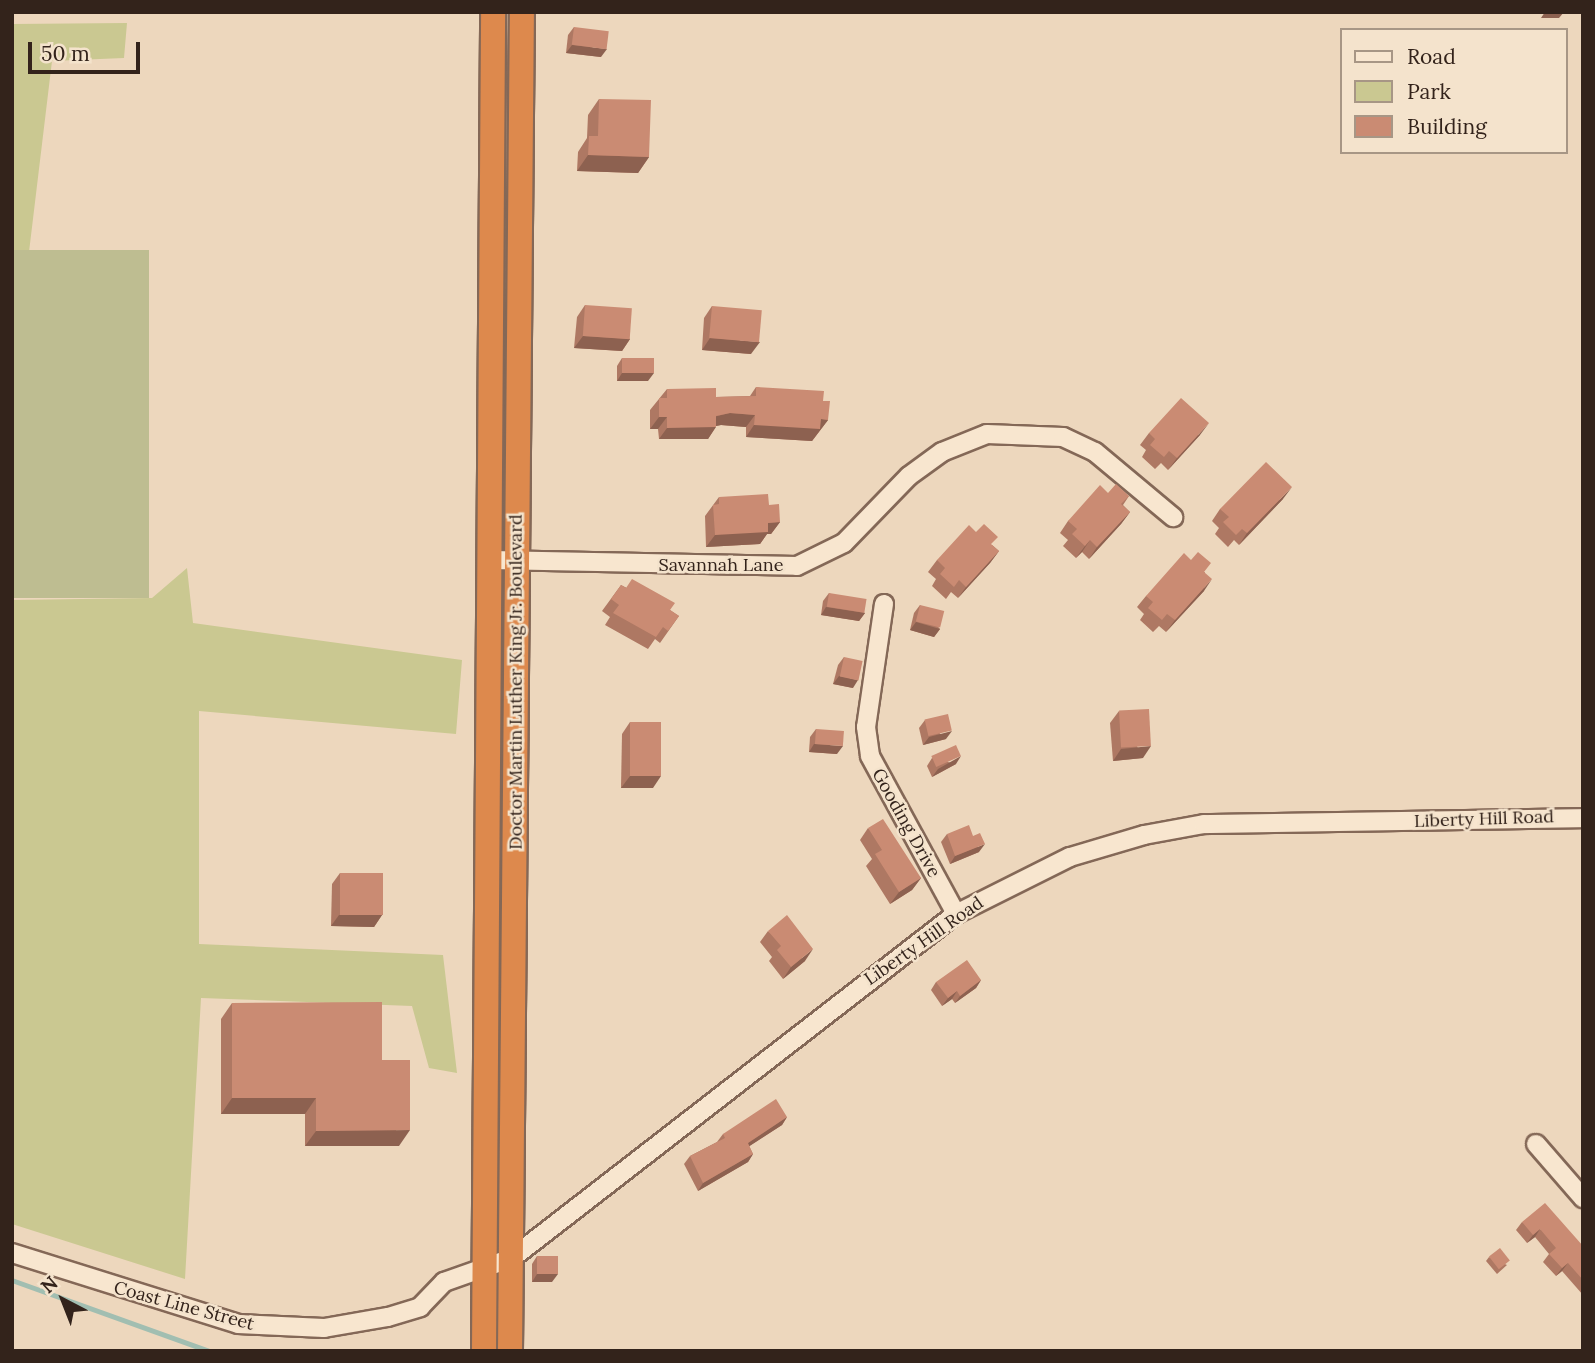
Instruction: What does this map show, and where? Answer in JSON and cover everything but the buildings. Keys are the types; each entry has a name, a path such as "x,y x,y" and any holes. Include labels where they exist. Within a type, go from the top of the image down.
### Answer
{"highway":[{"name":"Doctor Martin Luther King Jr. Boulevard","path":"484,1351 494,12"},
{"name":"Doctor Martin Luther King Jr. Boulevard","path":"510,1351 522,12"}],"street":[{"name":"Savannah Lane","path":"491,560 797,566 844,543 909,476 942,452 987,434 1063,437 1096,452 1173,517"},
{"name":"Gooding Drive","path":"884,604 866,727 870,756 956,914"},
{"name":"Liberty Hill Road","path":"512,1258 956,914 1070,857 1183,828 1244,822 1583,818"},
{"path":"1536,1143 1583,1198"},
{"name":"Coast Line Street","path":"12,1253 238,1324 289,1329 344,1327 388,1317 419,1307 444,1282 512,1258"}],"green space":[{"path":"127,23 124,58 52,61 29,252 12,252 12,24"},
{"path":"187,568 193,623 462,660 456,734 199,711 199,944 443,955 457,1073 429,1068 412,1006 201,998 185,1279 12,1224 12,600 152,598"}],"shaded area":[{"path":"12,250 149,250 149,598 12,598"}],"waterway":[{"path":"12,1280 209,1351"}]}
